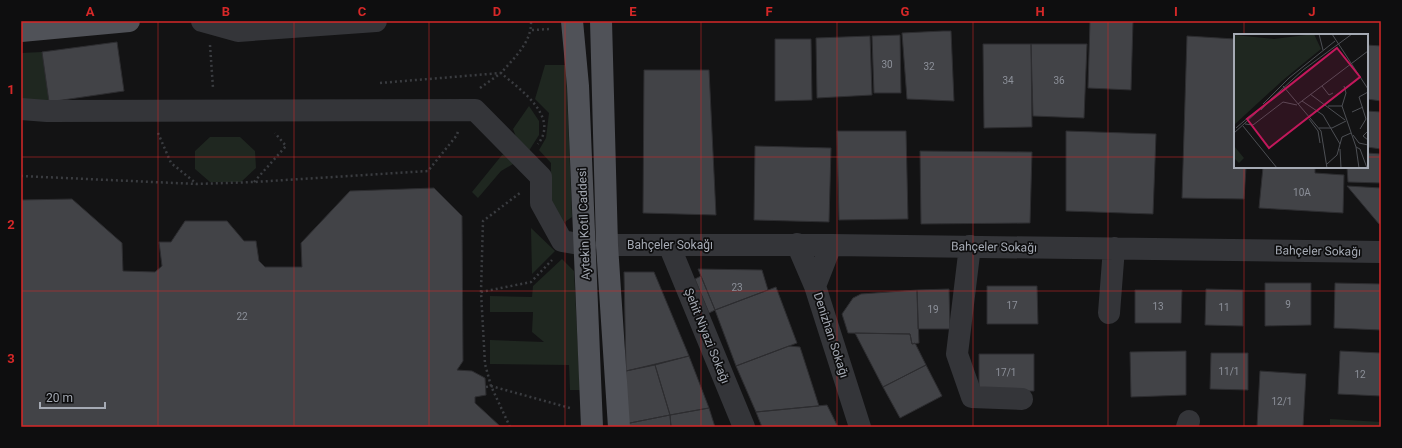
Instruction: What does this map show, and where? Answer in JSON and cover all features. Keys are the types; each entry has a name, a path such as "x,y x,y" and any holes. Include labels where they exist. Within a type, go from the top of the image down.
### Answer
{"main road":[{"path":"21,31 129,21"},
{"name":"Aytekin Kotil Caddesi","path":"601,21 607,245 620,427"},
{"name":"Aytekin Kotil Caddesi","path":"562,25 578,86 576,244 592,427"}],"street":[{"path":"202,21 238,30 376,21"},
{"path":"21,109 47,112 476,110 540,176 541,203 562,241 576,244"},
{"path":"797,244 815,286"},
{"name":"Bahçeler Sokağı","path":"607,245 831,244 1381,252"},
{"name":"Denizhan Sokağı","path":"831,244 815,286 860,427"},
{"name":"Şehit Niyazi Sokağı","path":"669,245 744,427"},
{"path":"970,246 957,354 972,397 1022,399"},
{"path":"1109,313 1114,248"}],"path":[{"path":"380,83 501,73 523,47 532,30 531,21"},
{"path":"532,30 562,25"},
{"path":"210,44 213,91"},
{"path":"532,101 544,118 543,138 534,149"},
{"path":"254,182 286,146 271,130"},
{"path":"158,134 171,163 197,184"},
{"path":"21,176 197,184 254,182 428,171 457,135"},
{"path":"510,427 491,386 485,364 481,292 483,221 540,176"},
{"path":"481,292 531,282 576,244"},
{"path":"486,387 491,386 571,408"}],"shaded area":[{"path":"42,52 49,102 21,99 21,53"},
{"path":"545,65 566,65 572,217 562,224 550,208 551,163 539,150 546,138 549,113 535,99"},
{"path":"529,106 539,121 539,135 525,157 501,171 478,198 472,192 502,155 512,151 518,142 513,129"},
{"path":"210,137 240,137 255,151 256,168 241,182 210,182 195,169 195,151"},
{"path":"531,228 555,251 532,274"},
{"path":"562,259 574,271 580,390 570,390 569,365 490,364 490,340 544,342 532,332 533,312 490,312 490,296 532,297 533,286"},
{"path":"1330,419 1381,422 1381,427 1330,427"}],"building":[{"path":"1090,21 1133,21 1131,90 1088,88"},
{"path":"951,31 954,101 907,99 902,33"},
{"path":"900,35 901,93 874,93 872,36"},
{"path":"870,36 872,95 817,98 816,38"},
{"path":"1187,36 1234,39 1234,168 1246,168 1244,199 1182,198"},
{"path":"775,39 811,39 812,100 775,101"},
{"path":"117,42 124,91 49,102 42,52"},
{"path":"983,44 1031,44 1032,127 984,128"},
{"path":"1031,44 1087,44 1084,118 1033,116"},
{"path":"1368,45 1381,46 1381,101 1368,99"},
{"path":"644,70 709,70 716,215 643,213"},
{"path":"1368,111 1381,112 1381,149 1368,147"},
{"path":"837,131 906,131 908,219 839,220"},
{"path":"1066,131 1156,134 1153,214 1066,211"},
{"path":"755,146 831,148 829,222 754,220"},
{"path":"920,151 1032,152 1030,223 921,224"},
{"path":"1368,153 1381,154 1381,183 1348,182 1347,168 1368,168"},
{"path":"1263,168 1315,168 1315,173 1344,175 1343,213 1259,208"},
{"path":"1347,186 1381,188 1381,223 1379,224"},
{"path":"434,188 462,216 463,361 457,370 472,371 485,378 486,395 475,397 475,403 501,427 21,427 21,200 72,199 122,243 123,271 155,272 162,266 159,242 171,242 185,221 227,221 244,241 256,241 259,261 265,267 302,267 301,243 350,191"},
{"path":"698,269 762,270 768,290 715,310"},
{"path":"624,272 654,272 689,356 626,371"},
{"path":"701,276 715,310 709,313 695,279"},
{"path":"1265,283 1311,283 1311,325 1265,326"},
{"path":"1335,283 1381,284 1381,330 1334,328"},
{"path":"987,286 1037,286 1038,324 987,324"},
{"path":"776,287 797,343 736,366 715,310"},
{"path":"949,289 950,329 918,329 917,290"},
{"path":"1206,289 1243,290 1243,326 1205,325"},
{"path":"917,290 919,343 912,344 910,334 848,333 842,314 853,298 861,294"},
{"path":"1135,290 1182,290 1181,323 1135,323"},
{"path":"855,333 910,334 912,344 915,343 926,365 883,387"},
{"path":"789,346 800,347 819,406 756,412 736,366"},
{"path":"1186,351 1186,395 1131,397 1130,352"},
{"path":"1340,351 1381,353 1381,396 1338,394"},
{"path":"1211,353 1248,353 1248,390 1210,389"},
{"path":"979,354 1034,354 1034,391 979,391"},
{"path":"689,356 709,408 670,415 655,365"},
{"path":"655,365 670,415 625,424 626,371"},
{"path":"926,365 942,396 900,418 883,387"},
{"path":"1260,371 1306,374 1303,427 1257,427"},
{"path":"827,405 838,427 762,427 756,412"},
{"path":"709,408 715,427 671,427 670,415"},
{"path":"670,415 671,427 625,427 625,424"}]}
